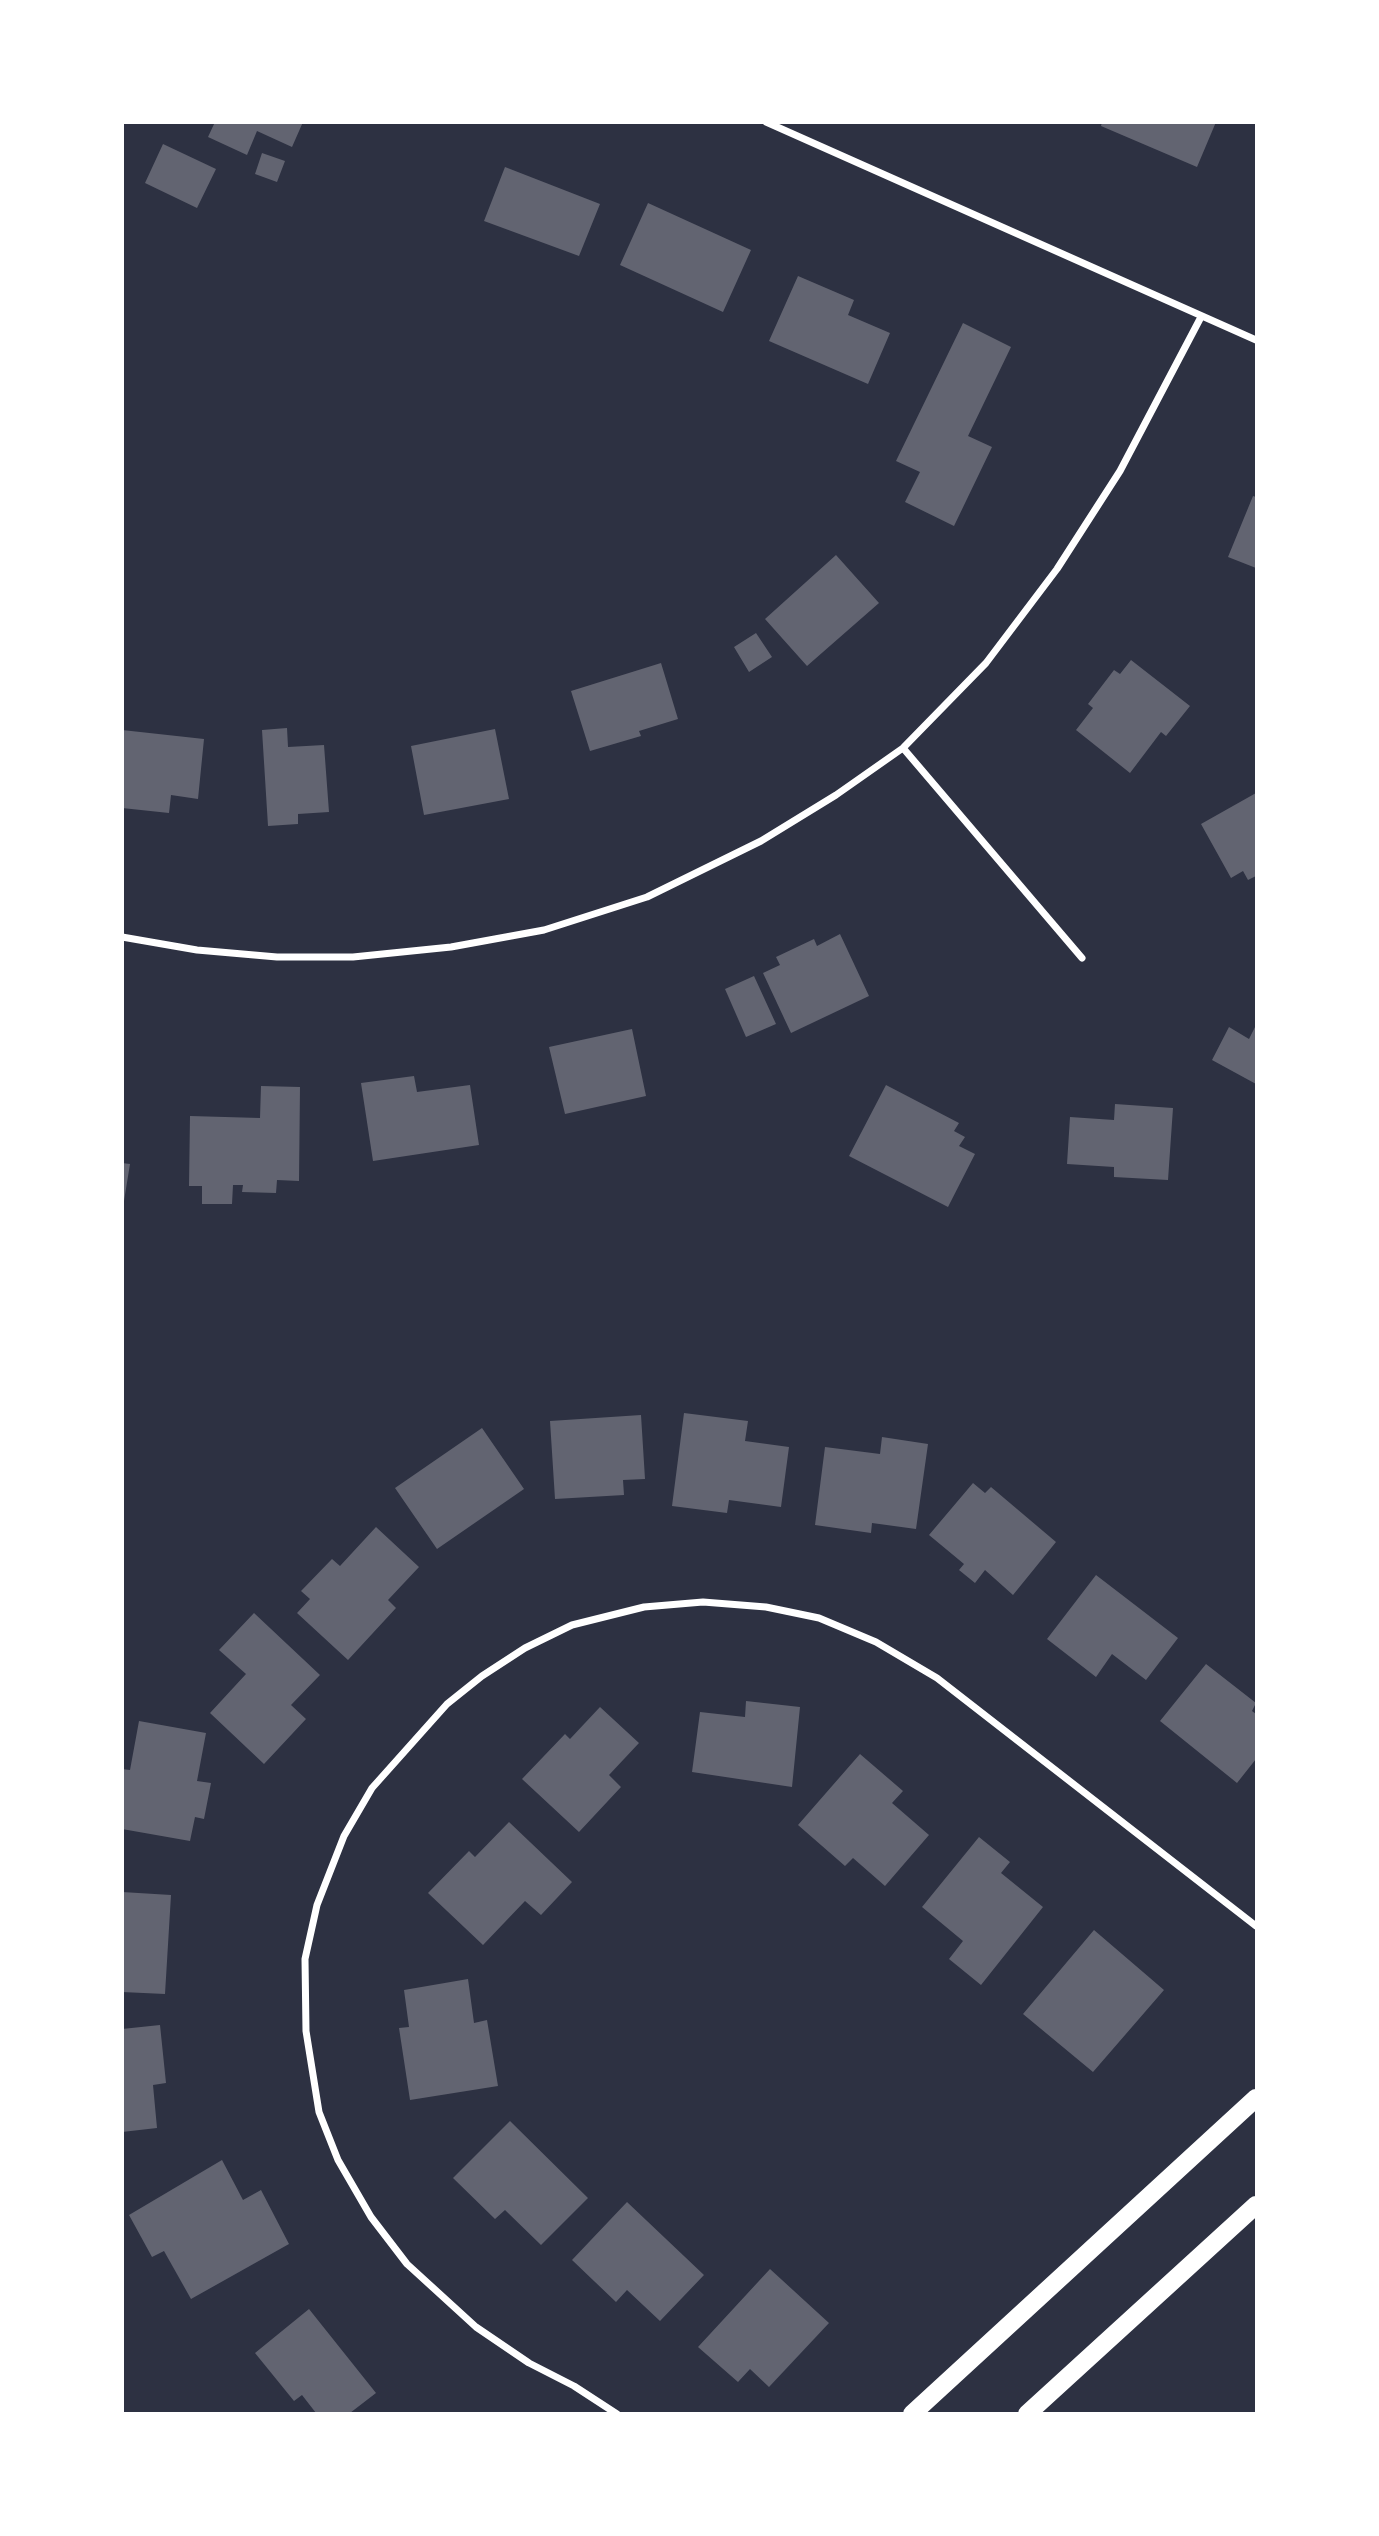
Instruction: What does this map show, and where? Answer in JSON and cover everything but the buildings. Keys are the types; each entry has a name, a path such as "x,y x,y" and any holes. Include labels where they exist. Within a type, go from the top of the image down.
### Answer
{"main road":[{"path":"912,2413 1256,2098"},
{"path":"1027,2413 1256,2205"}],"street":[{"path":"766,122 1256,340"},
{"path":"122,937 197,950 277,957 353,957 451,947 544,930 647,897 761,841 836,795 903,748 986,663 1057,569 1120,471 1201,317"},
{"path":"903,748 1082,958"},
{"path":"618,2413 529,2363 476,2327 407,2263 371,2217 338,2160 319,2112 306,2031 305,1959 317,1905 344,1836 372,1788 447,1704 482,1675 525,1648 572,1625 644,1607 703,1602 766,1607 819,1618 876,1642 937,1678 1256,1926"}]}
